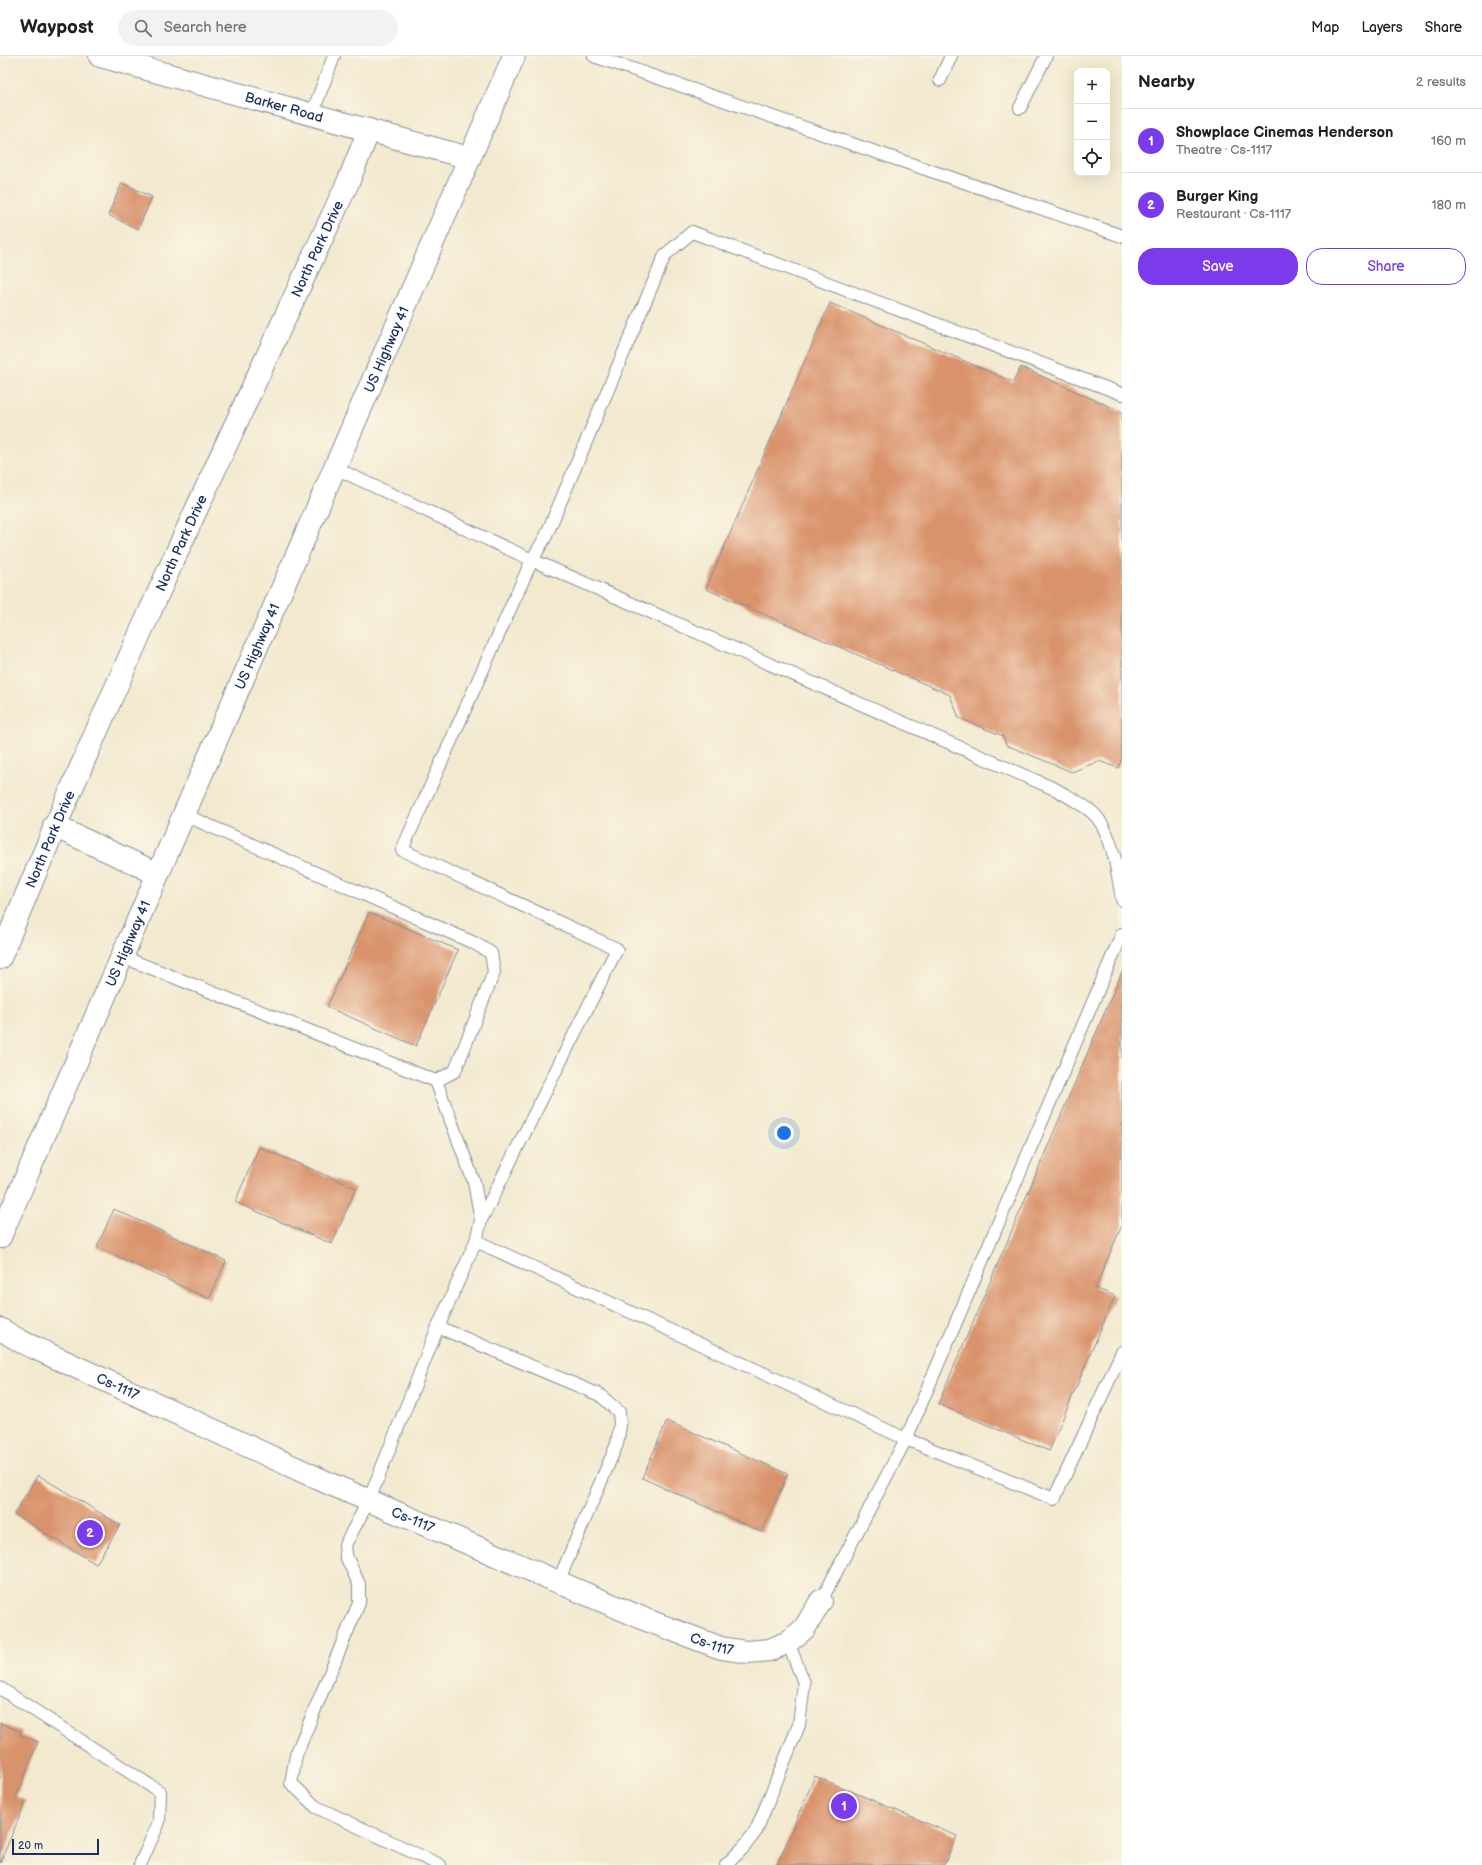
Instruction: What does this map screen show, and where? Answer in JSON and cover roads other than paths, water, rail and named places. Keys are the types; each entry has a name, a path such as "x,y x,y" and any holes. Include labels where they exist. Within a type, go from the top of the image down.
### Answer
{"main road":[{"name":"Barker Road","path":"100,56 469,158"},
{"name":"US Highway 41","path":"0,1237 185,815 514,56"},
{"name":"North Park Drive","path":"0,958 54,826 174,557 349,180 369,130"},
{"path":"54,826 158,874"},
{"name":"Cs-1117","path":"0,1329 44,1352 369,1500 649,1621 721,1648 747,1652 770,1650 788,1642 804,1629 821,1601"}],"lane":[{"path":"312,114 334,56"},
{"path":"594,56 1122,236"},
{"path":"940,80 951,56"},
{"path":"1020,108 1046,56"},
{"path":"440,1865 316,1807 291,1783 296,1755 359,1603 359,1584 346,1556 345,1545 369,1500 438,1327 476,1241 481,1220 617,949 402,850 532,560 546,536 665,255 692,232 1122,394"},
{"path":"335,468 532,560 1057,790 1088,810 1099,820 1111,846 1122,900"},
{"path":"185,815 474,943 491,953 494,972 455,1071 436,1081"},
{"path":"821,1601 906,1438 1122,934"},
{"path":"123,957 436,1081 474,1182 481,1220"},
{"path":"476,1241 906,1438 1054,1499 1122,1352"},
{"path":"438,1327 600,1395 619,1412 620,1424 617,1444 558,1582"},
{"path":"726,1865 743,1848 756,1831 799,1725 804,1683 788,1642"},
{"path":"0,1688 160,1792 159,1822 140,1865"}],"place":[{"name":"Burger King","path":"90,1533"},
{"name":"Showplace Cinemas Henderson","path":"844,1806"}]}
